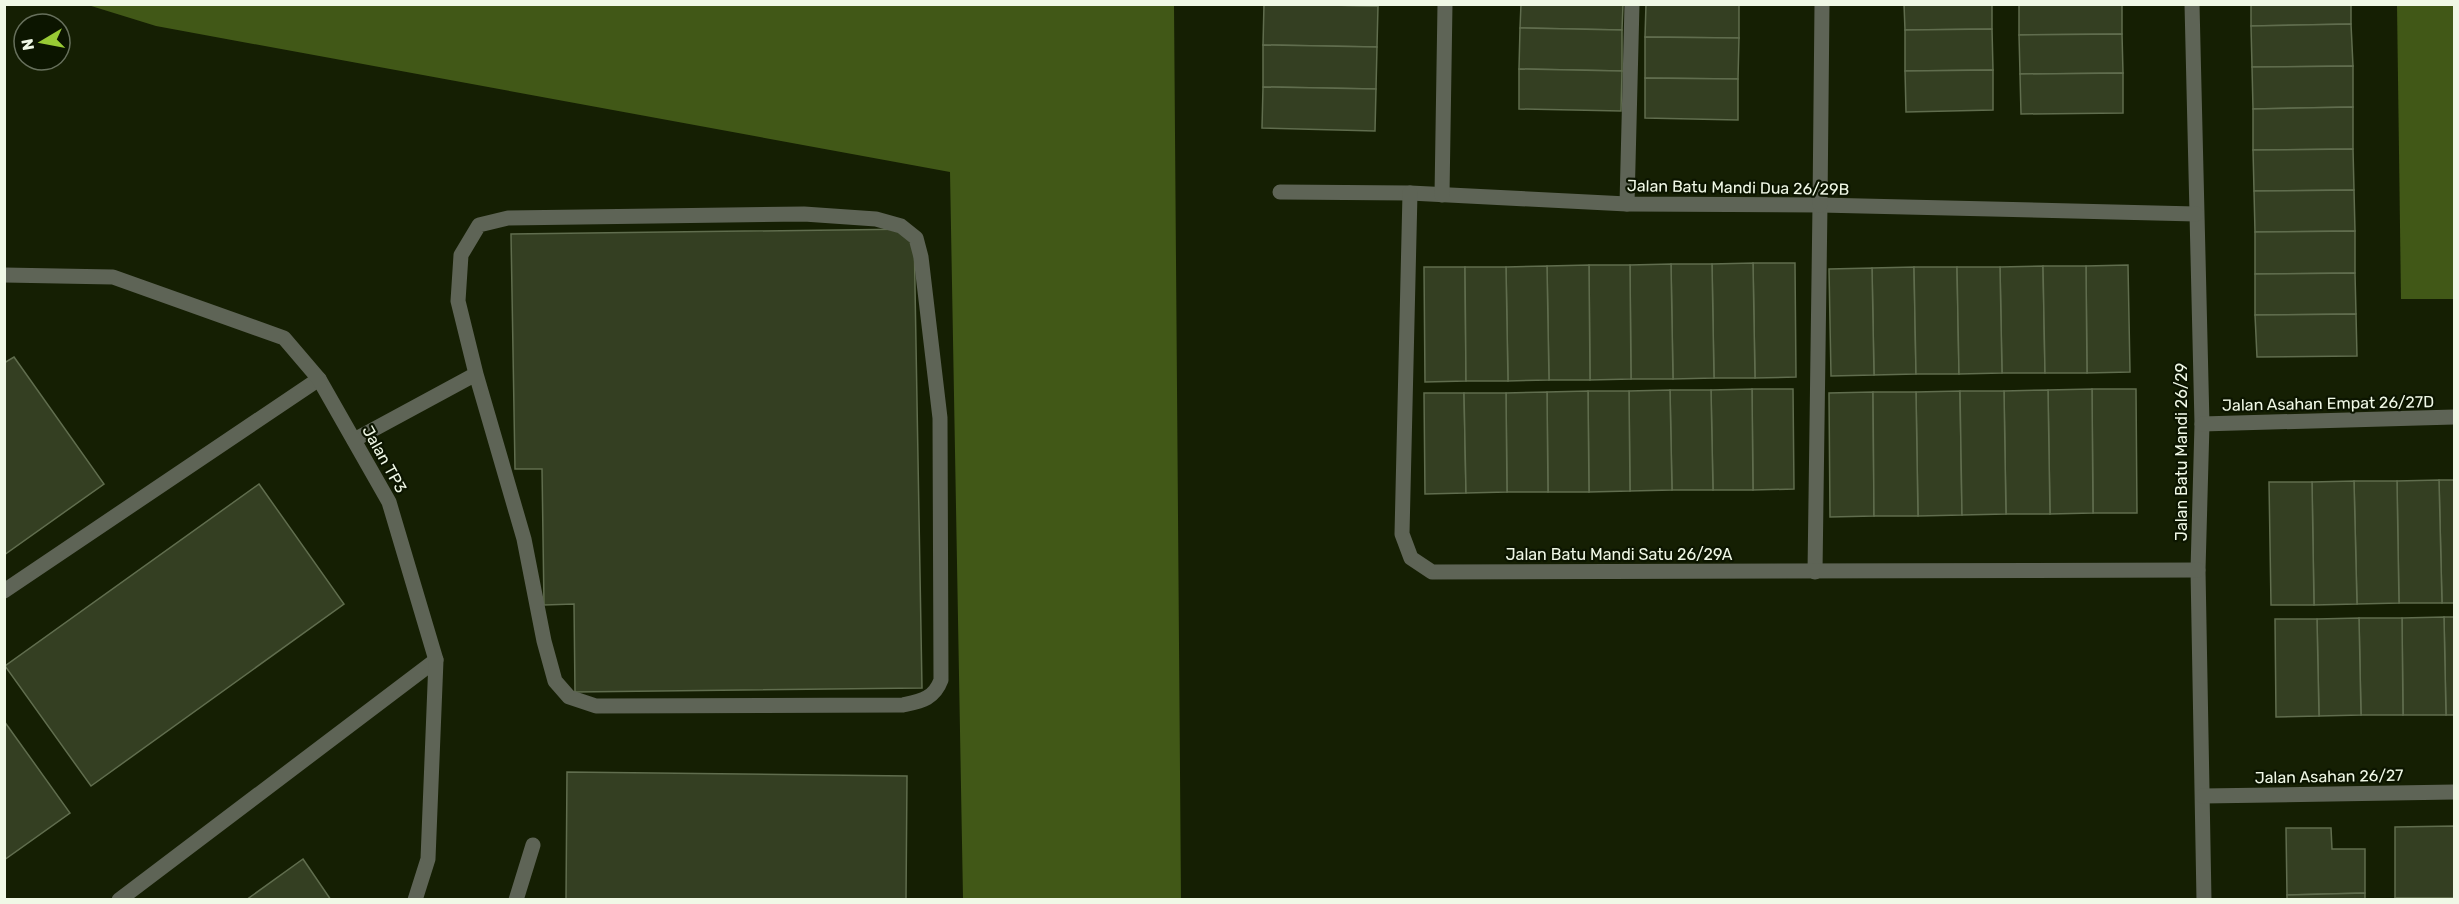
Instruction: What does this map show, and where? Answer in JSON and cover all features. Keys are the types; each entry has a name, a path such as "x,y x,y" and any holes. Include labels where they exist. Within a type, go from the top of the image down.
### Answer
{"street":[{"path":"1442,195 1445,4"},
{"path":"1627,204 1632,4"},
{"path":"1815,572 1822,4"},
{"name":"Jalan Batu Mandi 26/29","path":"2192,4 2202,424 2198,570 2204,900"},
{"name":"Jalan Batu Mandi Dua 26/29B","path":"1280,192 1410,193 1627,204 1820,205 2196,214"},
{"name":"Jalan Batu Mandi Satu 26/29A","path":"1410,193 1402,534 1411,558 1432,572 2198,570"},
{"path":"804,214 876,219 901,226 916,238 921,257 940,418 942,680 937,692 926,700 903,705 596,706 569,697 555,681 544,641 524,539 477,374 458,302 461,255 479,225 508,218 804,214"},
{"name":"Jalan TP3","path":"4,276 112,277 284,338 319,379 389,502 436,660 428,859 415,900"},
{"path":"354,440 477,374"},
{"path":"4,591 319,379"},
{"name":"Jalan Asahan Empat 26/27D","path":"2202,424 2454,417"},
{"path":"119,900 436,660"},
{"name":"Jalan Asahan 26/27","path":"2203,796 2454,792"},
{"path":"516,900 533,844"}],"green space":[{"path":"88,5 1174,5 1181,899 963,899 950,172 156,26"},
{"path":"2397,5 2454,5 2454,299 2401,299"}],"building":[{"path":"1264,4 1378,6 1377,47 1263,45"},
{"path":"1280,4 1378,4 1378,6"},
{"path":"1521,4 1623,4 1622,30 1520,28"},
{"path":"1646,4 1739,4 1739,38 1645,37"},
{"path":"1904,4 1992,4 1992,29 1905,30"},
{"path":"2019,4 2122,4 2122,34 2019,35"},
{"path":"2251,4 2351,4 2351,24 2251,26"},
{"path":"2351,24 2353,66 2252,67 2251,26"},
{"path":"1520,28 1622,30 1622,71 1519,69"},
{"path":"1992,29 1993,70 1905,71 1905,30"},
{"path":"2122,34 2123,73 2020,74 2019,35"},
{"path":"1645,37 1739,38 1738,79 1645,78"},
{"path":"1263,45 1377,47 1376,89 1263,87"},
{"path":"2353,66 2353,107 2253,109 2252,67"},
{"path":"1519,69 1622,71 1621,111 1519,109"},
{"path":"1993,70 1993,110 1906,112 1905,71"},
{"path":"2123,73 2123,113 2021,114 2020,74"},
{"path":"1645,78 1738,79 1738,120 1645,118"},
{"path":"1263,87 1376,89 1375,131 1262,128"},
{"path":"2353,107 2353,149 2253,150 2253,109"},
{"path":"2353,149 2354,190 2254,191 2253,150"},
{"path":"2354,190 2355,231 2255,232 2254,191"},
{"path":"914,229 922,688 575,692 574,604 544,605 542,469 515,469 511,234"},
{"path":"2355,231 2355,273 2255,274 2255,232"},
{"path":"1753,263 1795,263 1796,377 1755,378"},
{"path":"1753,263 1755,378 1714,378 1712,264"},
{"path":"1671,264 1712,264 1714,378 1673,379"},
{"path":"1671,264 1673,379 1631,379 1630,265"},
{"path":"1589,265 1630,265 1631,379 1590,380"},
{"path":"1589,265 1590,380 1549,380 1547,266"},
{"path":"2128,265 2130,372 2087,373 2086,266"},
{"path":"1547,266 1549,380 1508,381 1506,267"},
{"path":"2043,266 2045,373 2002,373 2000,267"},
{"path":"2043,266 2086,266 2087,373 2045,373"},
{"path":"1424,267 1465,267 1466,381 1425,382"},
{"path":"1465,267 1506,267 1508,381 1466,381"},
{"path":"1914,267 1916,374 1874,375 1872,268"},
{"path":"1914,267 1957,267 1959,374 1916,374"},
{"path":"1957,267 2000,267 2002,373 1959,374"},
{"path":"1872,268 1874,375 1831,376 1829,269"},
{"path":"2355,273 2356,314 2255,315 2255,274"},
{"path":"2356,314 2357,356 2257,357 2255,315"},
{"path":"14,357 104,484 4,555 4,363"},
{"path":"1752,389 1793,389 1794,489 1753,490"},
{"path":"1752,389 1753,490 1713,490 1711,390"},
{"path":"2092,389 2136,389 2137,513 2093,513"},
{"path":"2092,389 2093,513 2050,514 2048,390"},
{"path":"1670,390 1711,390 1713,490 1672,490"},
{"path":"1670,390 1672,490 1630,491 1629,391"},
{"path":"2048,390 2050,514 2006,514 2004,391"},
{"path":"1588,391 1629,391 1630,491 1589,492"},
{"path":"1588,391 1589,492 1548,492 1547,392"},
{"path":"1960,391 1962,515 1918,516 1916,392"},
{"path":"1960,391 2004,391 2006,514 1962,515"},
{"path":"1547,392 1548,492 1507,492 1506,393"},
{"path":"1873,392 1874,516 1830,517 1829,393"},
{"path":"1873,392 1916,392 1918,516 1874,516"},
{"path":"1424,393 1464,393 1466,493 1425,494"},
{"path":"1464,393 1506,393 1507,492 1466,493"},
{"path":"2439,480 2454,480 2454,603 2442,603"},
{"path":"2439,480 2442,603 2399,603 2397,481"},
{"path":"2354,481 2397,481 2399,603 2357,604"},
{"path":"2354,481 2357,604 2314,605 2312,482"},
{"path":"2269,482 2312,482 2314,605 2271,605"},
{"path":"259,484 344,604 91,786 5,666"},
{"path":"2444,617 2454,617 2454,715 2446,715"},
{"path":"2444,617 2446,715 2403,715 2402,618"},
{"path":"2359,618 2402,618 2403,715 2361,715"},
{"path":"2359,618 2361,715 2319,716 2317,619"},
{"path":"2275,619 2317,619 2319,716 2276,717"},
{"path":"4,721 70,813 4,860"},
{"path":"567,772 907,776 906,900 566,900"},
{"path":"2454,826 2454,898 2395,898 2395,827"},
{"path":"2286,828 2331,828 2332,849 2365,849 2365,893 2287,895"},
{"path":"303,859 331,900 246,900"},
{"path":"2365,893 2365,900 2287,900 2287,895"},
{"path":"2395,898 2454,898 2454,900 2395,900"}]}
